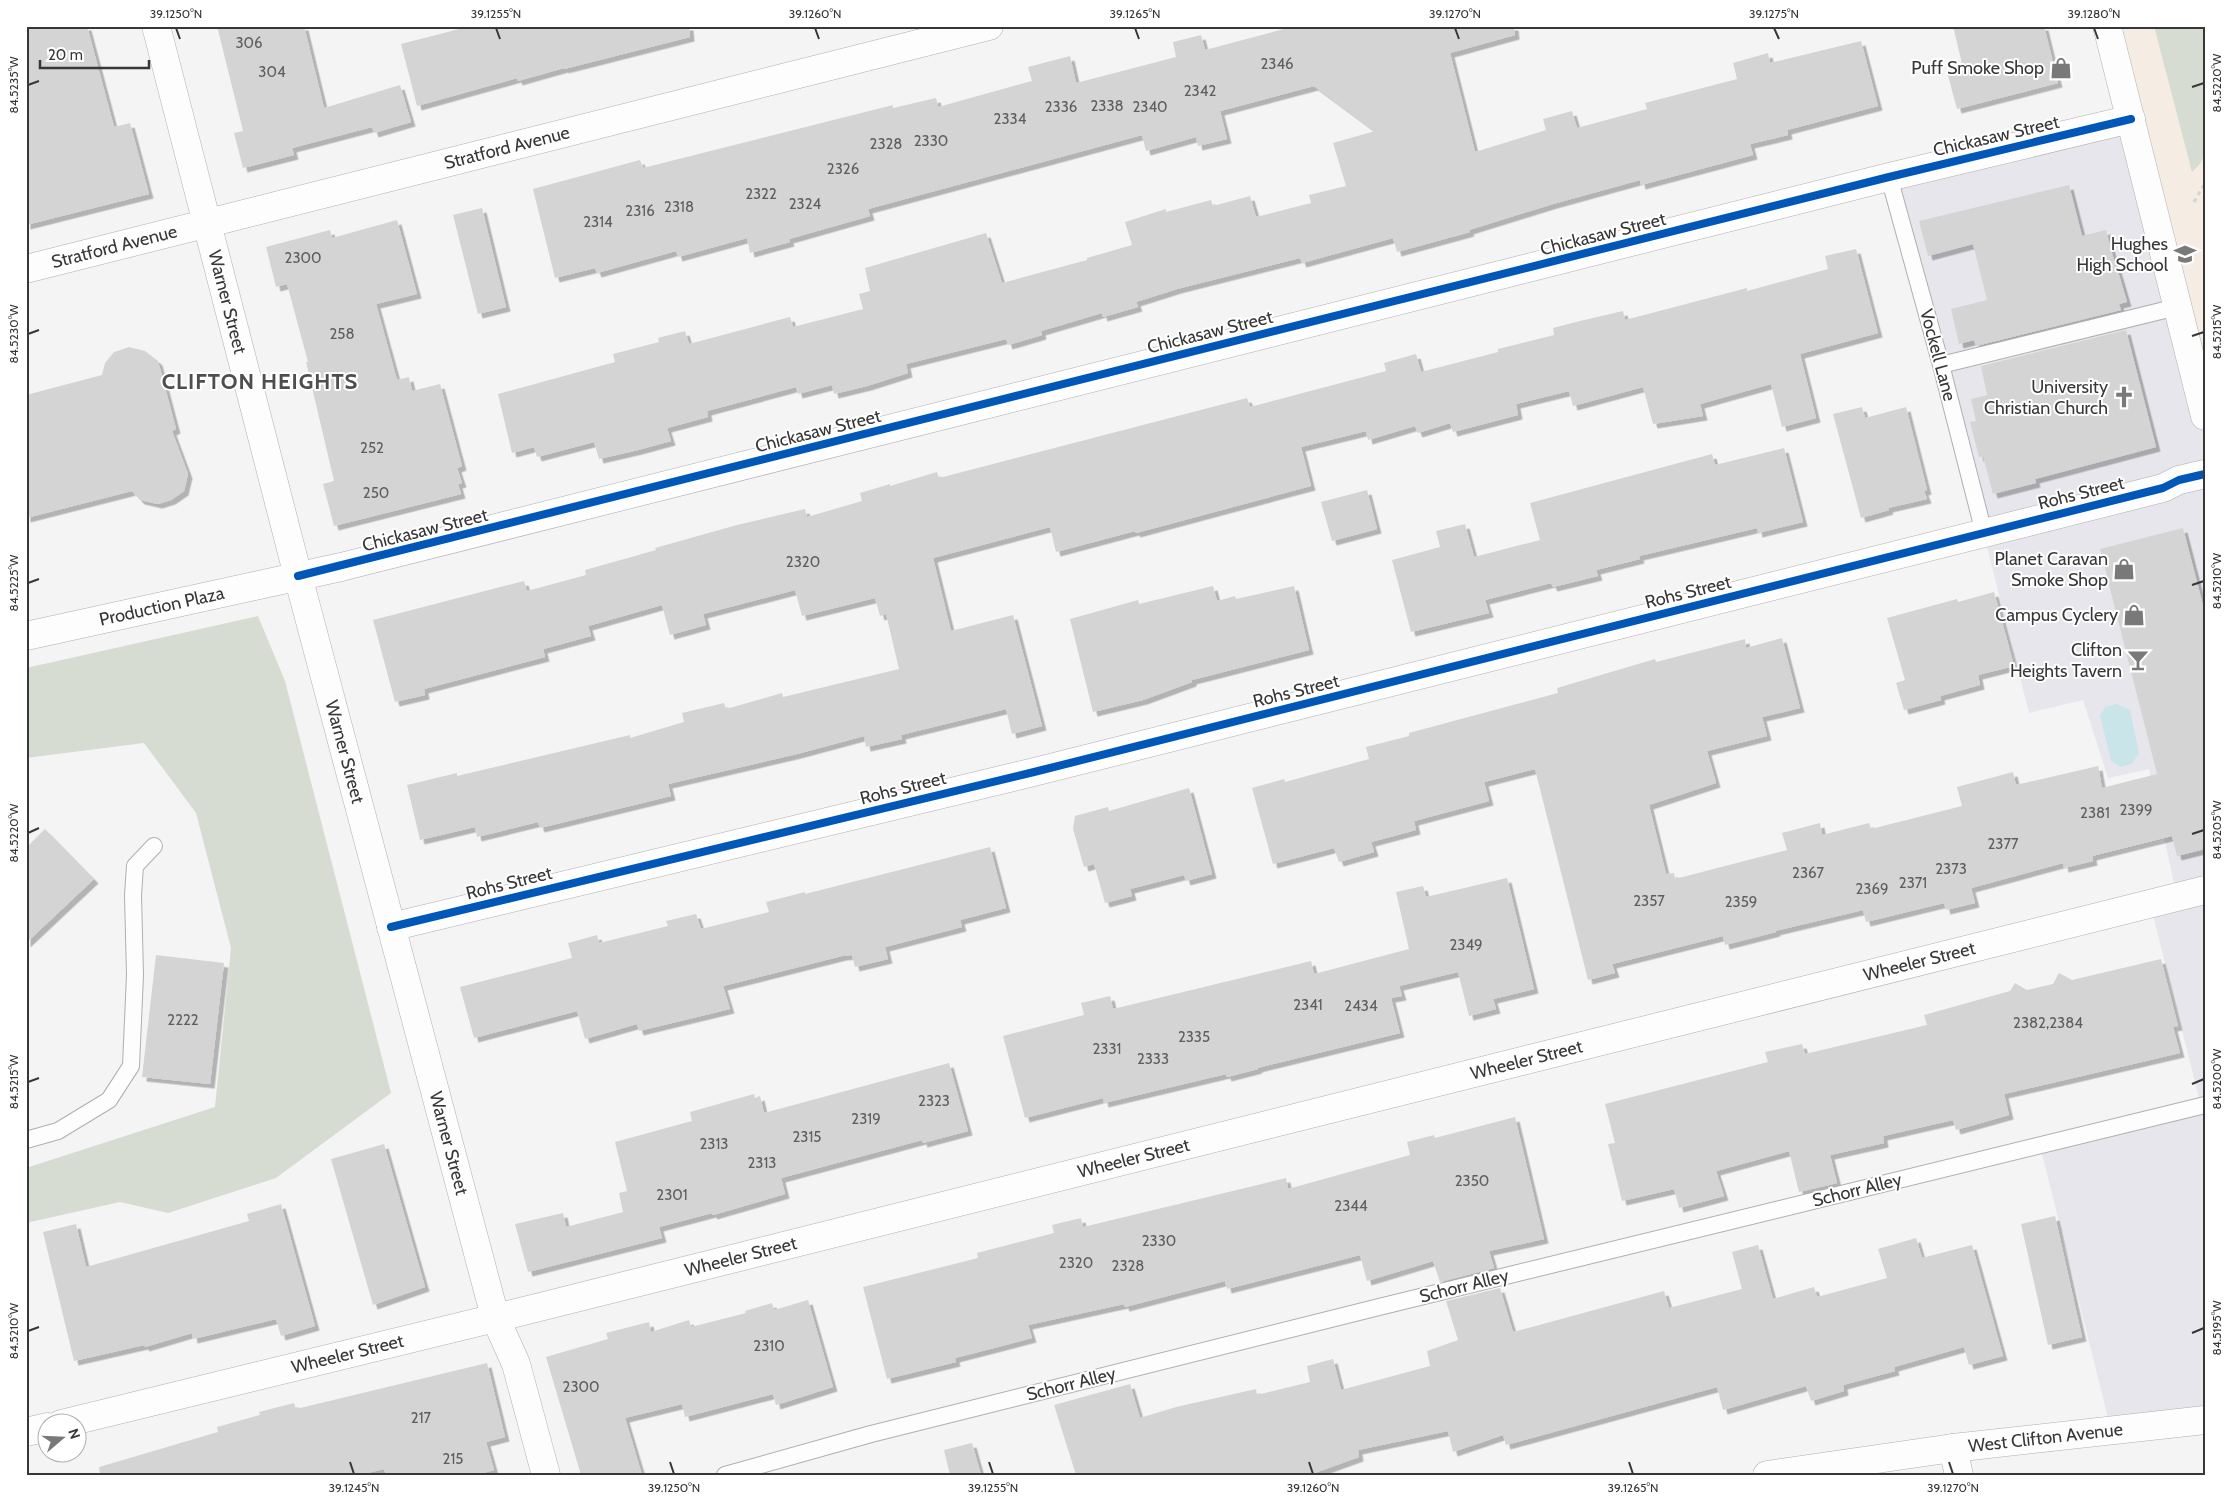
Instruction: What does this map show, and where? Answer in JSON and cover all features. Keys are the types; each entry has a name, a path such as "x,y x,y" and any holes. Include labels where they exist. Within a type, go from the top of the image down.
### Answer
{"street":[{"name":"Warner Street","path":"156,26 298,576 495,1318 516,1364 546,1475"},
{"name":"Stratford Avenue","path":"26,269 989,26"},
{"path":"2107,26 2205,416"},
{"name":"Chickasaw Street","path":"298,576 1889,177 2131,119"},
{"name":"Rohs Street","path":"391,927 1034,772 2163,488 2179,480 2205,474"},
{"name":"Production Plaza","path":"26,636 298,576"},
{"name":"Wheeler Street","path":"88,1417 495,1318 2205,890"},
{"name":"West Clifton Avenue","path":"1767,1475 1953,1448 2205,1420"},
{"path":"1953,1448 1959,1475"}],"lane":[{"name":"Vockell Lane","path":"1889,177 1941,365 1984,533"},
{"path":"1941,365 2177,307"},
{"path":"26,1140 58,1131 109,1100 131,1066 135,975 133,895 135,866 154,846"},
{"name":"Schorr Alley","path":"725,1475 871,1434 2205,1105"}],"path":[{"path":"2194,202 2205,183"}],"shaded area":[{"name":"Hughes High School","path":"2107,26 2205,26 2205,416"},
{"path":"2154,26 2205,26 2205,155 2192,172"},
{"path":"2131,119 2205,416 2205,1420 2111,1430 2038,1138 2201,1106 2150,903 2177,897 2149,769 2108,778 2083,700 2029,713 1941,365 1889,177"},
{"path":"258,616 285,681 391,1093 276,1178 168,1213 120,1202 26,1223 26,1168 215,1107 231,948 196,813 144,743 26,758 26,668"}],"water":[{"path":"2117,704 2130,710 2139,753 2132,764 2121,767 2111,761 2100,716 2105,707"}],"building":[{"path":"26,26 87,26 114,127 130,123 149,194 26,225"},
{"path":"217,26 304,26 324,108 400,85 411,122 374,133 372,127 292,148 294,155 243,168 234,133 243,131"},
{"path":"471,26 689,26 690,37 518,81 517,78 417,106 401,44"},
{"path":"1295,26 1514,26 1515,35 1450,53 1475,152 1546,130 1543,119 1572,111 1577,128 1647,109 1645,103 1737,79 1733,63 1768,53 1770,63 1861,41 1878,106 1787,130 1788,135 1750,144 1753,155 1641,185 1640,180 1553,204 1469,230 1470,232 1397,252 1393,238 1302,263 1300,258 1177,289 1136,302 1138,307 1103,317 1102,313 1041,331 1042,335 1008,345 1006,339 906,364 908,373 867,386 834,394 832,385 798,394 796,387 707,411 708,417 667,428 671,441 638,450 599,459 594,442 537,457 534,447 512,453 498,394 615,362 613,354 659,342 658,338 685,331 689,344 790,317 793,327 863,309 859,294 870,291 865,268 986,233 1002,283 1087,260 1087,258 1132,245 1125,222 1166,209 1166,212 1211,200 1213,206 1250,196 1256,217 1311,203 1309,195 1346,186 1333,143 1375,131 1314,86 1220,111 1227,139 1198,146 1196,137 1146,151 1142,135 868,209 870,216 789,239 790,242 750,253 747,238 678,257 676,251 597,273 595,268 555,278 533,189 640,160 643,168 893,105 893,108 936,98 938,107 1032,81 1028,67 1070,56 1076,83 1176,57 1173,42 1201,35 1205,50"},
{"path":"1953,26 2044,26 2058,83 1957,109 1947,72 1963,68"},
{"path":"2069,185 2082,236 2106,230 2127,302 2119,304 2121,310 1976,346 1974,340 1959,344 1951,309 1987,300 1973,244 1928,256 1919,221"},
{"path":"482,208 506,307 478,314 453,215"},
{"path":"397,220 417,294 376,304 397,380 409,377 412,391 440,384 462,466 457,468 462,483 458,484 461,494 334,526 323,484 334,481 306,362 308,362 287,284 276,287 266,247 330,230 332,238"},
{"path":"1856,249 1878,333 1800,354 1816,418 1782,427 1771,384 1700,404 1703,416 1653,424 1643,387 1573,406 1569,391 1516,404 1518,415 1453,432 1450,423 1418,433 1415,426 1368,440 1366,431 1301,447 1311,486 1136,533 1135,531 1056,552 1050,527 933,558 951,631 1013,615 1042,726 1012,734 1006,709 901,735 902,739 866,747 864,736 797,754 668,784 671,796 540,828 538,822 477,837 475,827 420,840 407,785 457,773 457,776 630,735 630,738 684,722 682,713 724,703 726,709 782,693 783,697 899,669 886,614 880,616 875,598 802,616 795,590 703,614 706,625 670,635 662,605 588,626 591,636 543,649 545,657 424,689 425,695 395,702 373,620 524,581 527,591 586,575 585,570 656,550 655,548 737,525 805,509 807,517 862,501 860,493 937,472 939,478 1247,398 1250,407 1386,371 1384,363 1416,354 1421,372 1498,352 1498,349 1554,335 1553,328 1580,321 1623,311 1625,320 1747,288 1747,291 1828,269 1825,256"},
{"path":"2126,330 2156,447 2035,479 2036,483 1993,494 1983,456 1979,457 1970,422 1976,421 1971,399 1987,395 1981,366"},
{"path":"129,347 145,351 158,361 176,429 172,431 188,474 184,491 171,500 158,504 140,500 132,491 26,518 26,395 102,375 105,363 114,352"},
{"path":"1862,407 1865,418 1906,407 1927,490 1924,491 1927,499 1888,508 1889,510 1861,518 1833,414"},
{"path":"1784,448 1803,522 1758,533 1757,528 1639,556 1640,559 1596,570 1598,576 1553,587 1551,583 1485,600 1489,613 1411,632 1392,560 1440,547 1436,531 1465,524 1474,557 1540,540 1530,503 1712,454 1715,465"},
{"path":"1367,490 1377,529 1332,541 1321,502"},
{"path":"2183,528 2205,613 2205,849 2177,856 2172,836 2092,856 2093,861 2064,868 2063,863 1971,888 1975,903 1946,910 1944,903 1866,922 1863,910 1725,945 1723,936 1612,964 1615,973 1588,980 1535,769 1484,782 1489,801 1414,821 1416,830 1371,842 1374,852 1339,862 1334,848 1273,864 1252,788 1284,779 1285,782 1369,759 1366,747 1409,736 1409,733 1558,693 1557,688 1655,659 1656,662 1745,639 1746,648 1782,638 1800,708 1762,717 1767,736 1707,751 1716,783 1649,805 1666,874 1674,873 1675,879 1787,850 1782,833 1820,823 1822,835 1869,823 1871,829 1962,806 1957,787 2013,772 2016,785 2098,766 2102,788 2157,774 2100,549"},
{"path":"1213,586 1217,601 1235,596 1236,599 1294,586 1309,650 1192,680 1192,682 1143,700 1093,712 1070,619 1138,600 1139,604"},
{"path":"1994,592 2014,666 1978,675 1980,685 1940,696 1941,700 1904,710 1896,683 1905,680 1887,618 1957,599 1958,602"},
{"path":"1189,788 1212,874 1186,881 1184,875 1130,889 1132,896 1105,903 1094,864 1084,867 1073,829 1075,816 1108,807 1109,811"},
{"path":"45,829 94,879 26,943 26,848"},
{"path":"990,847 1006,908 960,920 962,927 885,947 888,959 855,967 852,955 842,956 723,986 730,1009 639,1031 637,1024 585,1039 577,1011 474,1038 460,987 572,958 568,943 597,935 599,943 668,926 666,921 696,914 701,929 769,912 766,902 805,892 805,894"},
{"path":"1507,878 1534,989 1493,999 1496,1009 1469,1016 1458,972 1399,986 1402,996 1391,998 1400,1033 1227,1077 1226,1074 1104,1103 1103,1098 1025,1118 1003,1036 1084,1015 1081,1003 1110,996 1113,1009 1311,961 1314,974 1409,949 1396,892 1423,886 1426,897"},
{"path":"156,955 224,963 210,1084 142,1077"},
{"path":"2161,959 2178,1026 2173,1027 2180,1053 2004,1094 2009,1115 1956,1130 1953,1120 1883,1136 1884,1143 1830,1155 1837,1183 1799,1192 1789,1151 1716,1171 1724,1196 1679,1208 1674,1189 1622,1201 1608,1144 1615,1143 1605,1104 1768,1062 1765,1052 1802,1044 1805,1054 1927,1025 1924,1015 2010,991 2015,983 2027,990 2053,984 2059,973 2072,980"},
{"path":"949,1063 968,1131 923,1143 922,1140 781,1178 785,1194 713,1215 712,1213 659,1227 662,1238 528,1272 515,1224 563,1213 566,1227 623,1212 619,1193 627,1191 615,1142 692,1121 690,1112 754,1094 755,1098 760,1096 764,1113"},
{"path":"1515,1117 1544,1239 1489,1251 1494,1268 1440,1282 1433,1261 1367,1281 1360,1255 1227,1289 1225,1281 1125,1307 1124,1304 1028,1325 1032,1338 955,1358 956,1362 887,1379 863,1287 978,1258 977,1253 1054,1233 1052,1225 1081,1218 1083,1227 1286,1178 1288,1189 1410,1155 1407,1142 1434,1135 1435,1138"},
{"path":"384,1144 425,1287 373,1305 331,1159"},
{"path":"281,1204 315,1326 281,1336 276,1319 193,1339 192,1333 145,1347 144,1345 74,1361 43,1232 76,1224 86,1267 249,1221 247,1214"},
{"path":"2055,1216 2082,1337 2048,1345 2021,1224"},
{"path":"1916,1238 1922,1258 1972,1245 2003,1356 1969,1365 1964,1347 1894,1367 1895,1371 1843,1385 1844,1391 1811,1401 1806,1386 1723,1410 1717,1387 1506,1445 1503,1435 1453,1452 1448,1431 1358,1450 1359,1457 1309,1475 1076,1475 1054,1405 1130,1384 1140,1418 1176,1407 1256,1389 1257,1395 1310,1382 1307,1366 1333,1359 1341,1390 1430,1366 1427,1351 1458,1340 1446,1301 1500,1288 1513,1332 1664,1291 1669,1308 1742,1289 1732,1252 1758,1245 1773,1299 1814,1287 1817,1297 1887,1278 1878,1249"},
{"path":"808,1300 833,1387 776,1405 773,1394 685,1417 682,1404 625,1418 642,1475 581,1475 546,1357 608,1339 606,1333 649,1322 651,1332 689,1320 691,1327 746,1313 745,1311 772,1303 774,1310"},
{"path":"487,1363 505,1437 486,1442 494,1470 476,1475 386,1475 384,1469 359,1475 100,1475 99,1467 218,1432 217,1427 260,1415 259,1412 294,1403 296,1409"},
{"path":"972,1443 981,1475 950,1475 944,1450"}],"cycle path":[{"path":"298,576 1889,177 2131,119"},
{"path":"391,927 1034,772 2163,488 2179,480 2205,474"}],"place":[{"name":"Puff Smoke Shop","path":"2061,68"},
{"name":"Hughes High School","path":"2185,254"},
{"name":"University Christian Church","path":"2124,397"},
{"name":"Planet Caravan Smoke Shop","path":"2124,569"},
{"name":"Campus Cyclery","path":"2134,615"},
{"name":"Clifton Heights Tavern","path":"2138,660"}],"district":[{"name":"CLIFTON HEIGHTS","path":"260,381"}]}
